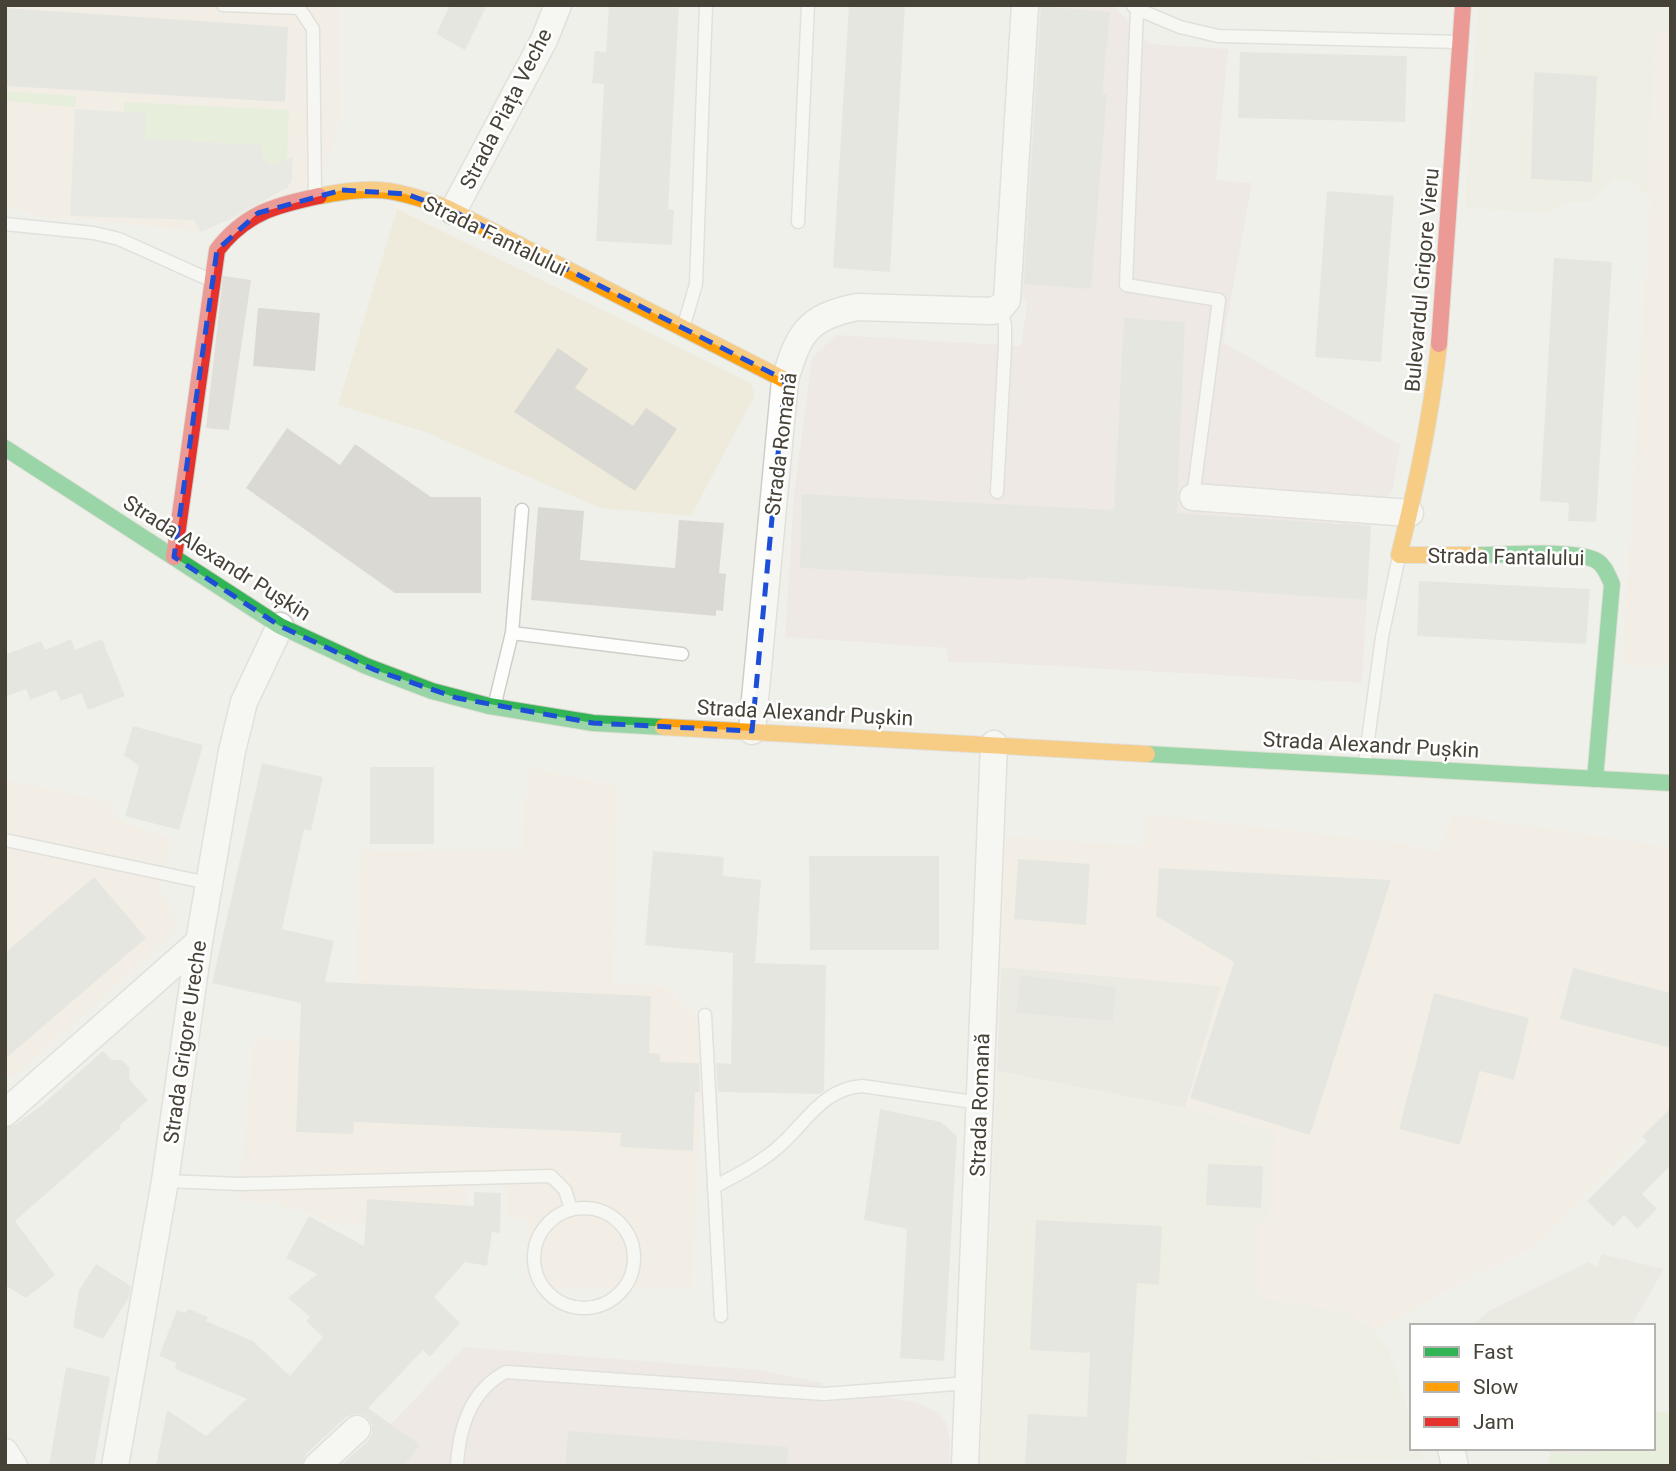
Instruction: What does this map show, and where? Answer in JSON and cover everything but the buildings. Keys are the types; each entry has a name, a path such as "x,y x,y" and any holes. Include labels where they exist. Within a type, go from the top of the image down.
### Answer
{"street":[{"name":"Strada Piața Veche","path":"453,211 544,40 558,5"},
{"path":"1001,307 1007,300 1009,289 1025,5"},
{"name":"Bulevardul Grigore Vieru","path":"1399,555 1432,408 1441,323 1463,5"},
{"name":"Strada Fantalului","path":"174,557 217,250 228,235 258,213 342,190 374,188 406,194 453,211 682,330 785,380"},
{"name":"Strada Romană","path":"752,731 785,380 792,356 803,335 825,315 857,307 992,311 1001,307"},
{"name":"Strada Alexandr Pușkin","path":"5,448 280,626 363,665 418,686 457,698 544,717 593,723 1671,783"},
{"path":"1193,497 1410,513"},
{"name":"Strada Fantalului","path":"1399,555 1577,555 1595,558 1605,567 1612,584 1595,779"},
{"name":"Strada Grigore Ureche","path":"115,1466 165,1181 208,883 232,751 244,702 280,626"},
{"name":"Strada Romană","path":"965,1466 994,744"},
{"path":"5,1114 199,942"},
{"path":"317,1466 357,1429"},
{"path":"5,1452 13,1466"}],"lane":[{"path":"223,5 299,8 313,29 315,198"},
{"path":"682,330 696,284 706,5"},
{"path":"798,222 808,5"},
{"path":"1193,497 1219,300 1126,285 1135,7 1180,27 1218,36 1461,42"},
{"path":"5,224 94,233 119,239 212,281"},
{"path":"997,492 1005,346 1005,325 1001,307"},
{"path":"494,706 512,633 522,510"},
{"path":"1365,766 1382,637 1399,555"},
{"path":"512,633 681,653"},
{"path":"5,840 208,883"},
{"path":"705,1015 721,1316"},
{"path":"714,1187 776,1149 813,1110 846,1087 862,1086 980,1103"},
{"path":"165,1181 241,1184 551,1176 565,1190 572,1209"},
{"path":"572,1209 596,1209 618,1220 632,1240 635,1264 626,1287 608,1304 584,1310 561,1304 542,1288 533,1265 536,1240 550,1220 572,1209"},
{"path":"457,1466 463,1427 470,1410 490,1380 506,1372 824,1394 969,1382"}],"highlighted area":[{"path":"342,190 406,194 453,211 785,380 752,731 593,723 457,698 375,670 280,626 174,557 217,250 258,213"}],"shaded area":[{"path":"5,5 339,6 340,119 321,184 201,232 42,217 5,205"},
{"path":"1034,5 1113,5 1150,44 1228,49 1216,180 1252,183 1223,342 1400,445 1393,489 1371,525 1362,683 948,662 947,648 785,637 794,494 812,358 836,335 1021,346 1027,304 1017,285"},
{"path":"1478,5 1671,5 1671,31 1656,31 1647,195 1631,180 1613,180 1592,202 1563,202 1550,213 1465,208"},
{"path":"1656,31 1671,31 1671,667 1622,665 1650,196 1647,195"},
{"path":"75,109 146,113 145,139 262,145 262,158 273,165 293,157 292,181 287,188 201,232 194,220 70,216"},
{"path":"397,209 751,383 755,395 691,516 600,508 425,432 338,405"},
{"path":"223,276 251,280 229,430 206,428"},
{"path":"527,767 618,786 613,983 666,986 706,1027 692,1288 542,1288 525,1278 528,1219 507,1217 507,1185 468,1183 466,1231 328,1222 291,1207 280,1207 280,1202 238,1201 254,1037 353,1047 360,850 522,849"},
{"path":"5,779 115,803 114,818 170,839 160,895 167,899 178,926 170,937 12,1079 5,1070"},
{"path":"1145,814 1402,843 1439,851 1452,814 1671,847 1671,1118 1659,1120 1536,1246 1473,1276 1374,1331 1350,1313 1268,1299 1257,1290 1259,1218 1269,1218 1276,1132 1185,1108 1221,986 1001,967 1006,836 1145,846"},
{"path":"1001,967 1222,986 1185,1108 997,1071"},
{"path":"997,1071 1185,1108 1276,1132 1269,1218 1259,1219 1257,1290 1268,1299 1350,1313 1374,1331 1389,1350 1410,1418 1410,1450 1420,1450 1422,1459 1211,1466 980,1466"},
{"path":"1602,1254 1664,1269 1632,1324 1473,1324 1489,1311 1588,1262 1597,1267"},
{"path":"464,1347 760,1370 823,1383 822,1402 884,1397 915,1402 938,1412 946,1423 950,1442 949,1466 356,1466 391,1424"},
{"path":"1543,1450 1613,1450 1582,1455"}],"green space":[{"path":"5,91 76,96 75,107 5,101"},
{"path":"124,102 289,110 287,160 273,165 261,158 262,145 145,139 124,112"},
{"path":"1655,1411 1671,1413 1671,1466 1548,1466 1551,1453 1582,1455 1613,1450 1655,1450"}],"traffic: fast":[{"path":"5,448 280,626 366,666 432,691 489,706 593,723 663,727"},
{"path":"1476,555 1574,555 1597,561 1606,571 1612,584 1595,779"},
{"path":"1147,754 1671,783"}],"traffic: slow":[{"path":"319,196 354,190 384,190 413,196 447,208 785,380"},
{"path":"1439,344 1423,451 1399,555 1476,555"},
{"path":"663,727 1147,754"}],"traffic: jam":[{"path":"1439,344 1463,5"},
{"path":"174,557 217,250 239,227 262,212 319,196"}]}
